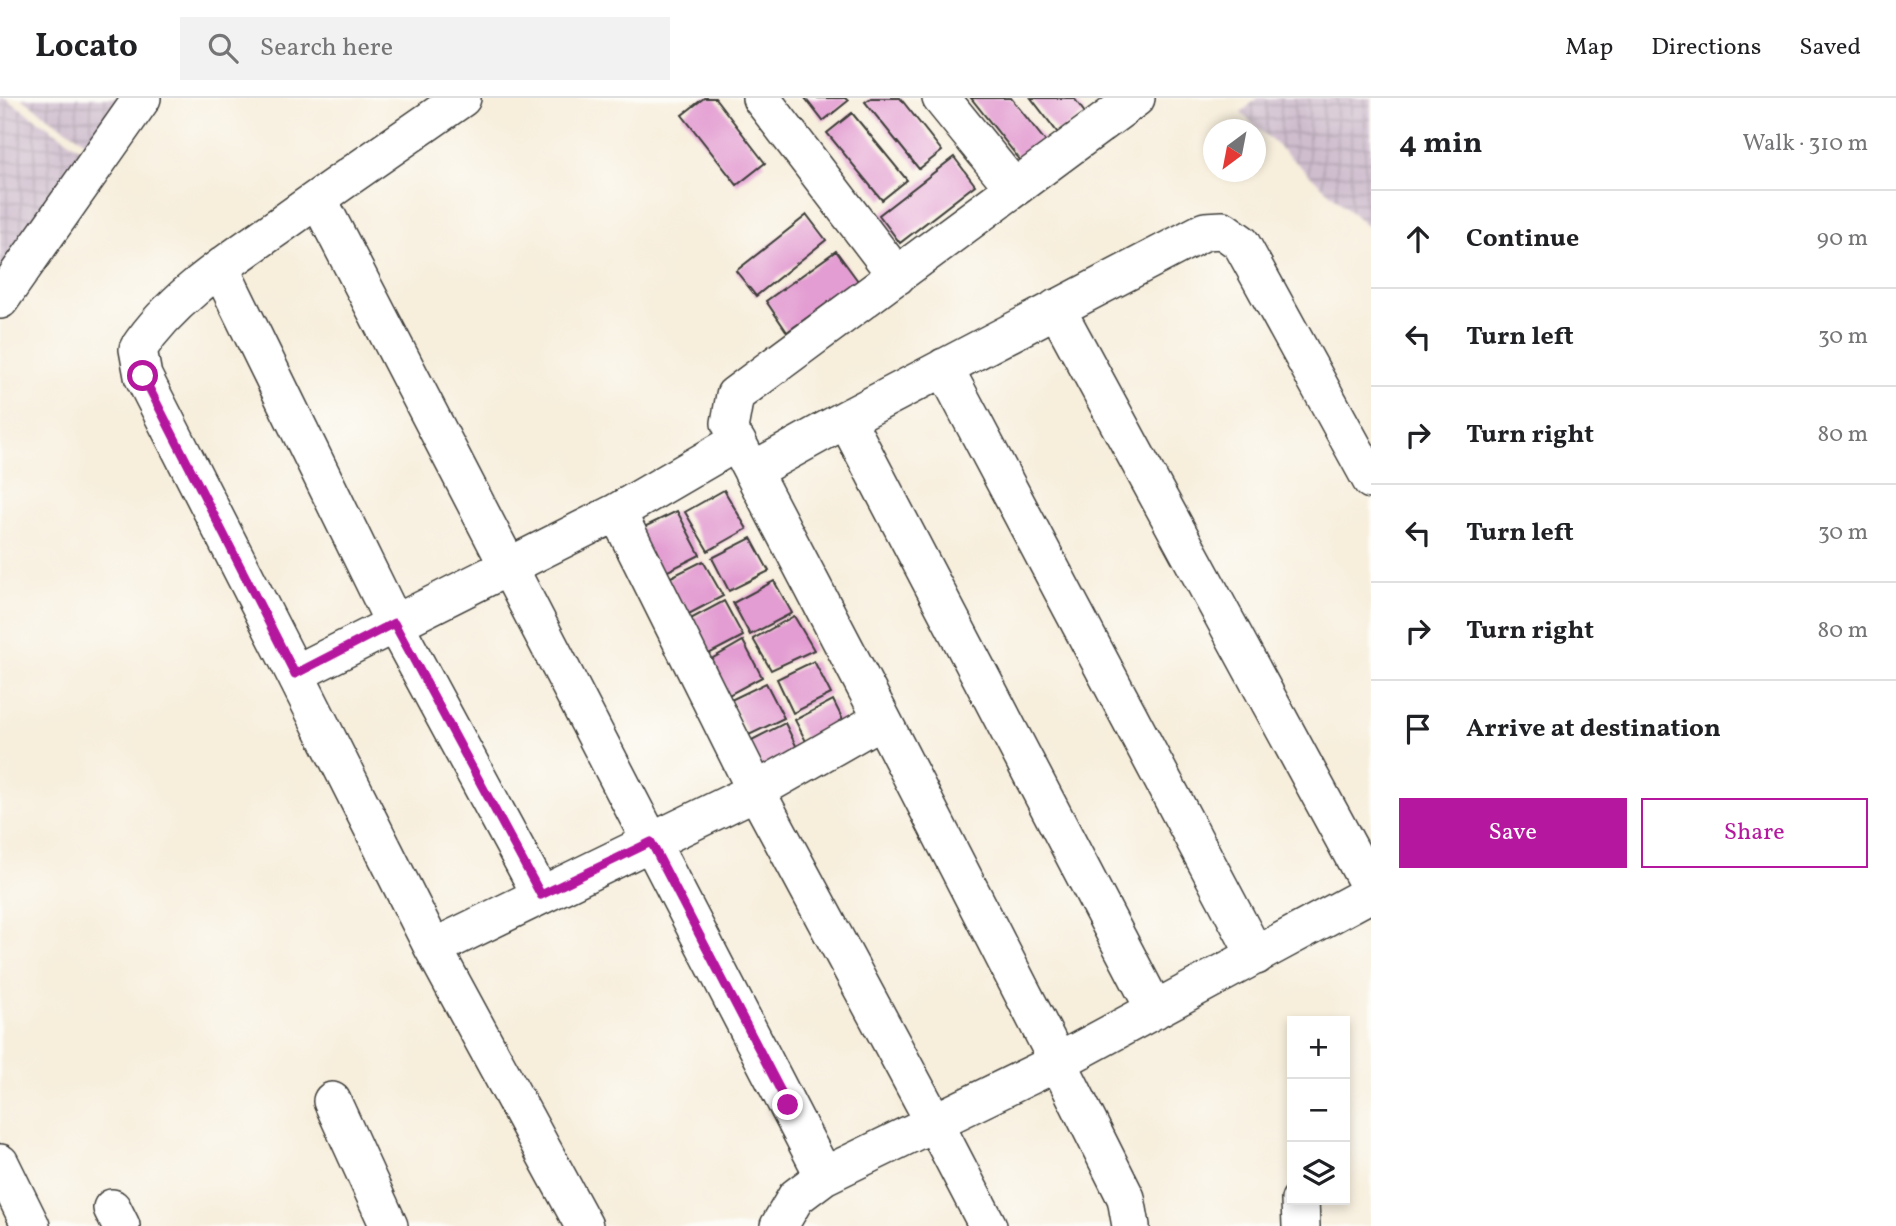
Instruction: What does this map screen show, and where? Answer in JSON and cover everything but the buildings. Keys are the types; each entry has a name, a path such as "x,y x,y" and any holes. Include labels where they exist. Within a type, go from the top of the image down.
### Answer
{"street":[{"path":"0,300 142,98"},
{"path":"462,98 220,268 175,305 151,330 138,349 143,376 433,948 584,1226"},
{"path":"761,98 897,276"},
{"path":"941,98 1014,188"},
{"path":"730,423 735,396 1126,101"},
{"path":"317,199 824,1176"},
{"path":"752,471 1205,231 1223,230 1241,243 1371,480"},
{"path":"220,268 394,623 541,895"},
{"path":"779,1226 796,1197 824,1176 1058,1062 1371,891 1056,308"},
{"path":"944,367 1256,956"},
{"path":"846,419 1155,1010"},
{"path":"295,674 617,512 737,442 1058,1062 1126,1198 1131,1226"},
{"path":"617,512 756,791 988,1226"},
{"path":"433,948 756,791 882,719"},
{"path":"332,1101 389,1226"},
{"path":"0,1163 31,1226"},
{"path":"1300,1205 1301,1226"}],"shaded area":[{"path":"0,98 5,98 90,155 0,287"},
{"path":"21,98 129,98 96,149"},
{"path":"1257,98 1371,98 1371,230 1266,136 1266,119 1248,119 1241,113"}],"route":[{"path":"143,376 295,674 394,623 541,895 651,842 788,1105"}]}
